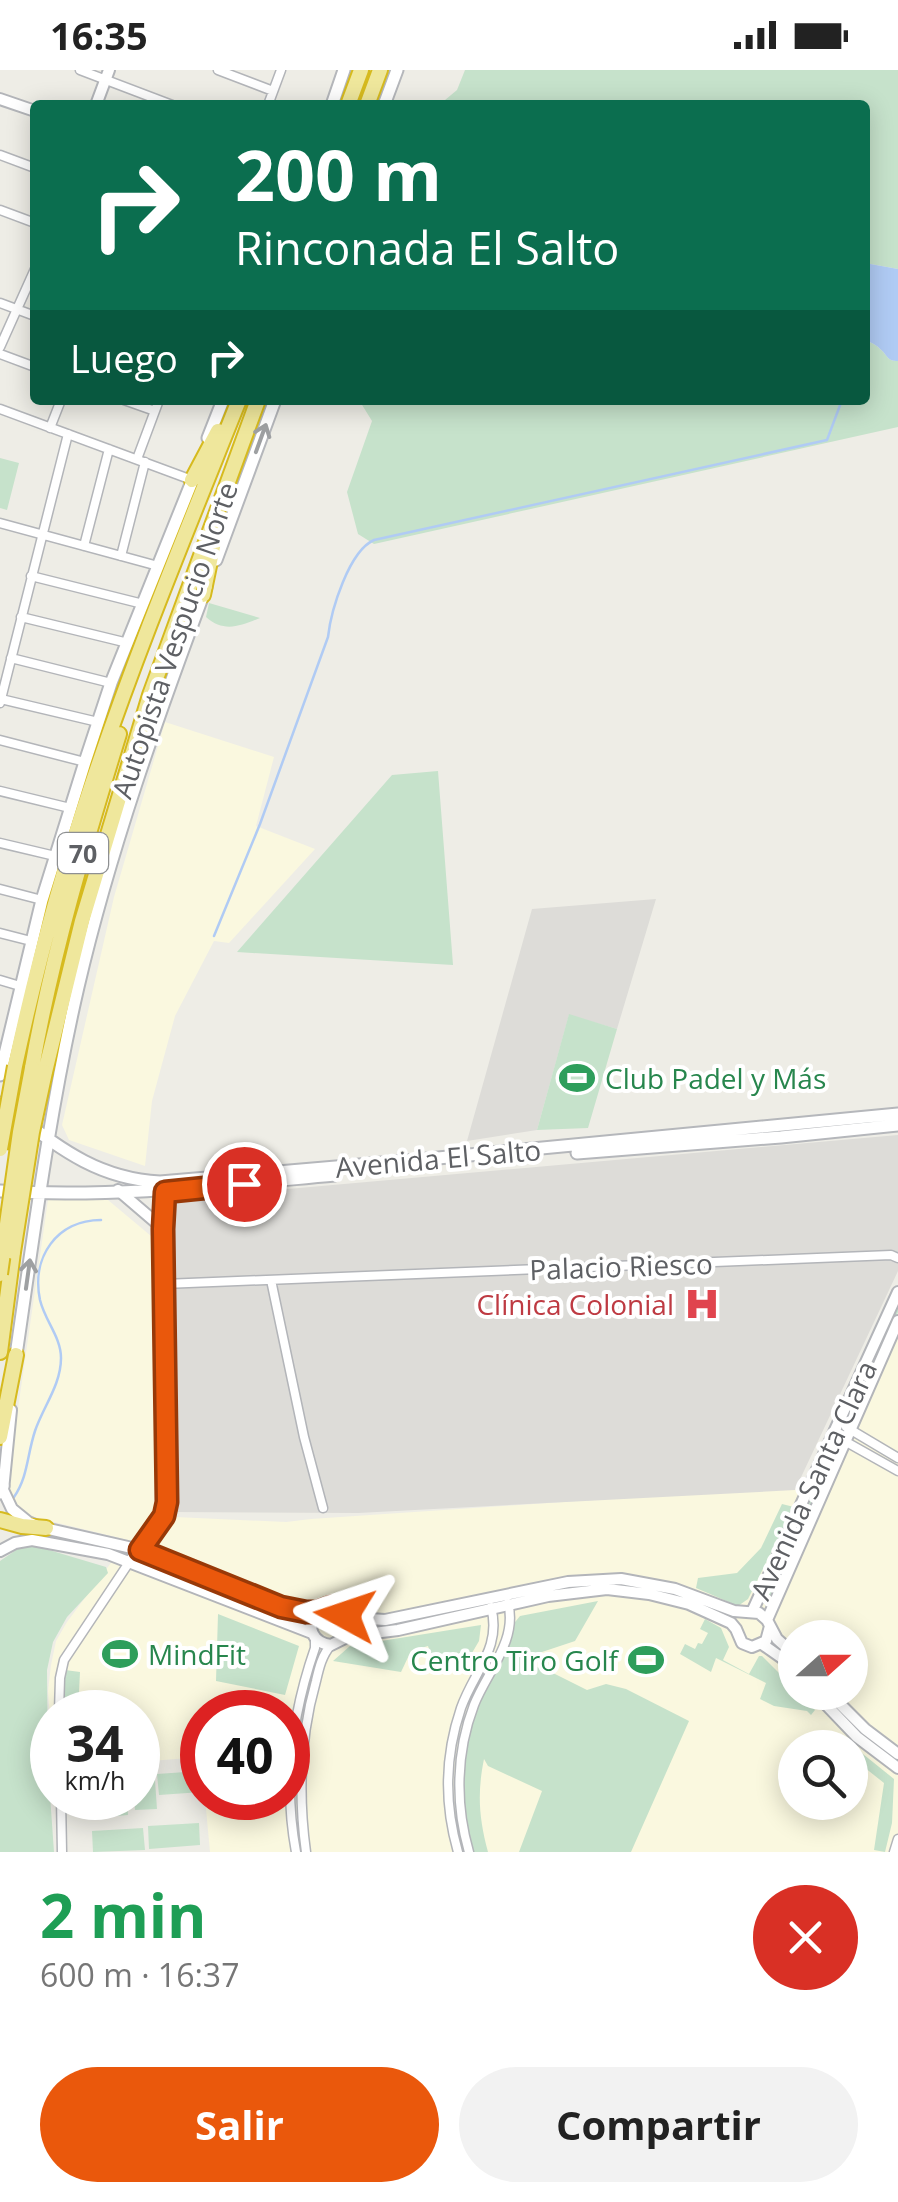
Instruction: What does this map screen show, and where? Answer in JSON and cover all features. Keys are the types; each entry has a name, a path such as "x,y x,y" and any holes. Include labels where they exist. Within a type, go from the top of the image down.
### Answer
{"highway":[{"path":"350,100 361,70"},
{"path":"370,100 380,70"},
{"path":"192,480 234,405"},
{"name":"Autopista Vespucio Norte","path":"0,1149 6,1062 36,974 74,838 235,405"},
{"name":"Autopista Vespucio Norte","path":"0,1352 38,1070 150,695 256,405"},
{"path":"203,595 224,492"},
{"name":"70","path":"0,1274 20,1132 38,1070 41,1016 60,933 144,642"},
{"path":"0,1437 16,1355"},
{"path":"0,1510 25,1520"},
{"path":"0,1520 44,1534"}],"main road":[{"path":"386,100 398,70"},
{"path":"333,100 342,71"},
{"path":"62,1069 46,1086 20,1085 10,1076 6,1062 5,1028 111,683 221,405"},
{"path":"16,1355 62,1069 105,885 150,736 273,405"},
{"path":"0,1074 6,1062"},
{"name":"Avenida El Salto","path":"0,1103 81,1162 136,1180 179,1181 898,1114"},
{"path":"0,1112 16,1115"},
{"name":"Avenida El Salto","path":"0,1191 39,1194 166,1190 898,1125"},
{"path":"81,1162 118,1190"},
{"path":"163,1229 166,1190"},
{"path":"0,1223 21,1230 32,1244"}],"street":[{"path":"80,70 108,75 161,100"},
{"path":"218,70 273,90"},
{"path":"270,100 281,70"},
{"path":"98,100 108,75"},
{"path":"0,98 30,110"},
{"path":"0,155 30,166"},
{"path":"0,210 30,220"},
{"path":"30,282 0,351 30,365"},
{"path":"0,303 30,314"},
{"path":"50,428 58,405"},
{"path":"137,405 155,412"},
{"path":"121,556 157,405"},
{"path":"0,409 192,480"},
{"path":"68,434 0,701 98,722"},
{"path":"84,546 110,449"},
{"path":"0,524 158,566"},
{"path":"31,576 144,604"},
{"path":"21,617 128,643"},
{"path":"11,658 111,683"},
{"path":"0,740 85,762"},
{"path":"0,791 70,808"},
{"path":"0,843 55,856"},
{"path":"0,889 42,900"},
{"path":"0,933 31,941"},
{"path":"0,980 20,986"},
{"path":"60,1690 64,1660 164,1516 167,1502 163,1229 118,1190"},
{"name":"Palacio Riesco","path":"164,1284 891,1255 898,1258"},
{"path":"271,1280 323,1508"},
{"name":"Avenida Santa Clara","path":"750,1613 897,1295"},
{"name":"Avenida Santa Clara","path":"768,1622 898,1321"},
{"path":"16,1355 2,1490 10,1506 25,1520 44,1534 130,1561 331,1645"},
{"path":"838,1424 848,1436 898,1470"},
{"path":"833,1436 848,1436 898,1458"},
{"path":"0,1551 44,1534 140,1550 281,1607 317,1612 331,1607 360,1619 385,1620 489,1603"},
{"path":"306,1852 301,1799 302,1750 308,1714 325,1652 345,1638 398,1630 568,1582 621,1580 675,1589 734,1610 759,1614 778,1641"},
{"path":"506,1599 587,1590 664,1597 724,1619 736,1629 742,1643 752,1647 769,1636 768,1622"},
{"path":"469,1852 460,1806 464,1738 475,1701 504,1644 510,1616 506,1599"},
{"path":"458,1852 450,1816 450,1757 467,1693 492,1645 495,1631 489,1603"},
{"path":"296,1852 290,1759 298,1707 315,1648 311,1622 317,1612"},
{"path":"736,1629 740,1619 750,1613"},
{"path":"345,1615 349,1626 345,1638"},
{"path":"762,1644 778,1655"},
{"path":"831,1710 857,1737 898,1768"},
{"path":"846,1710 898,1754"},
{"path":"453,1735 458,1742 464,1738"},
{"path":"450,1757 456,1754 461,1760"},
{"path":"62,1820 62,1852"},
{"path":"894,1852 898,1839"}],"shaded area":[{"path":"165,722 274,757 256,826 315,849 229,943 214,941 175,1016 152,1101 145,1166 69,1140 62,1125 114,897"},
{"path":"656,899 617,1029 569,1015 537,1130 467,1141 532,909"},
{"path":"898,1135 898,1271 795,1490 358,1513 171,1512 175,1199"},
{"path":"48,1200 108,1200 157,1241 159,1357 154,1502 175,1517 286,1522 830,1484 898,1331 898,1852 210,1852 207,1820 310,1820 310,1690 180,1690 180,1759 160,1760 160,1690 48,1690 56,1641 128,1540 25,1515 10,1499 8,1478"}],"green space":[{"path":"465,70 898,70 898,269 870,264 870,100 445,100 457,90"},
{"path":"870,342 889,359 898,361 898,427 374,544 358,534 347,492 372,421 362,405 870,405"},
{"path":"0,458 19,463 7,510 0,508"},
{"path":"209,603 260,618 239,625 219,625 206,617"},
{"path":"438,771 453,965 237,952 392,775"},
{"name":"Club Padel y Más","path":"569,1014 617,1029 588,1128 537,1130"},
{"path":"898,1302 898,1312 767,1606 762,1602"},
{"path":"782,1504 794,1507 748,1599 738,1606 696,1588 698,1578 737,1573 761,1548"},
{"path":"22,1546 39,1547 106,1567 108,1573 67,1617 53,1642 47,1690 30,1690 30,1820 52,1820 54,1852 0,1852 0,1561"},
{"path":"598,1601 575,1641 539,1653 528,1664 587,1690 606,1684 626,1689 689,1721 631,1852 519,1852 542,1791 488,1766 484,1759 480,1806 488,1852 473,1852 463,1788 468,1736 511,1627 520,1616"},
{"path":"218,1614 299,1646 286,1690 260,1690 216,1681"},
{"path":"705,1619 721,1628 729,1647 723,1660 749,1674 762,1656 778,1672 778,1707 760,1699 766,1683 716,1658 711,1672 680,1654 685,1644 695,1649 698,1643 702,1644 708,1633 700,1629"},
{"path":"481,1625 479,1641 462,1670 432,1658 428,1646 411,1651 401,1672 333,1661 350,1646"},
{"path":"65,1670 80,1672 79,1690 64,1690"},
{"path":"868,1758 894,1779 892,1823 885,1852 874,1850 884,1783 868,1770"},
{"path":"180,1772 180,1794 160,1795 160,1774"},
{"path":"199,1823 200,1845 149,1849 148,1826"},
{"path":"143,1828 145,1850 93,1852 92,1831"}],"water":[{"path":"870,264 898,269 898,361 889,359 870,342"}],"waterway":[{"path":"214,936 260,824 328,637 343,582 365,546 374,540 827,440 840,405"},
{"path":"14,1497 60,1368 58,1343 40,1300 38,1284 44,1256 60,1234 72,1226 101,1220"}],"place":[{"name":"Club Padel y Más","path":"577,1078"},
{"name":"Clínica Colonial","path":"702,1304"},
{"name":"MindFit","path":"120,1654"},
{"name":"Centro Tiro Golf","path":"646,1660"}],"route":[{"path":"244,1184 165,1192 167,1502 164,1516 140,1550 281,1607 317,1612 331,1607 345,1615"}]}
